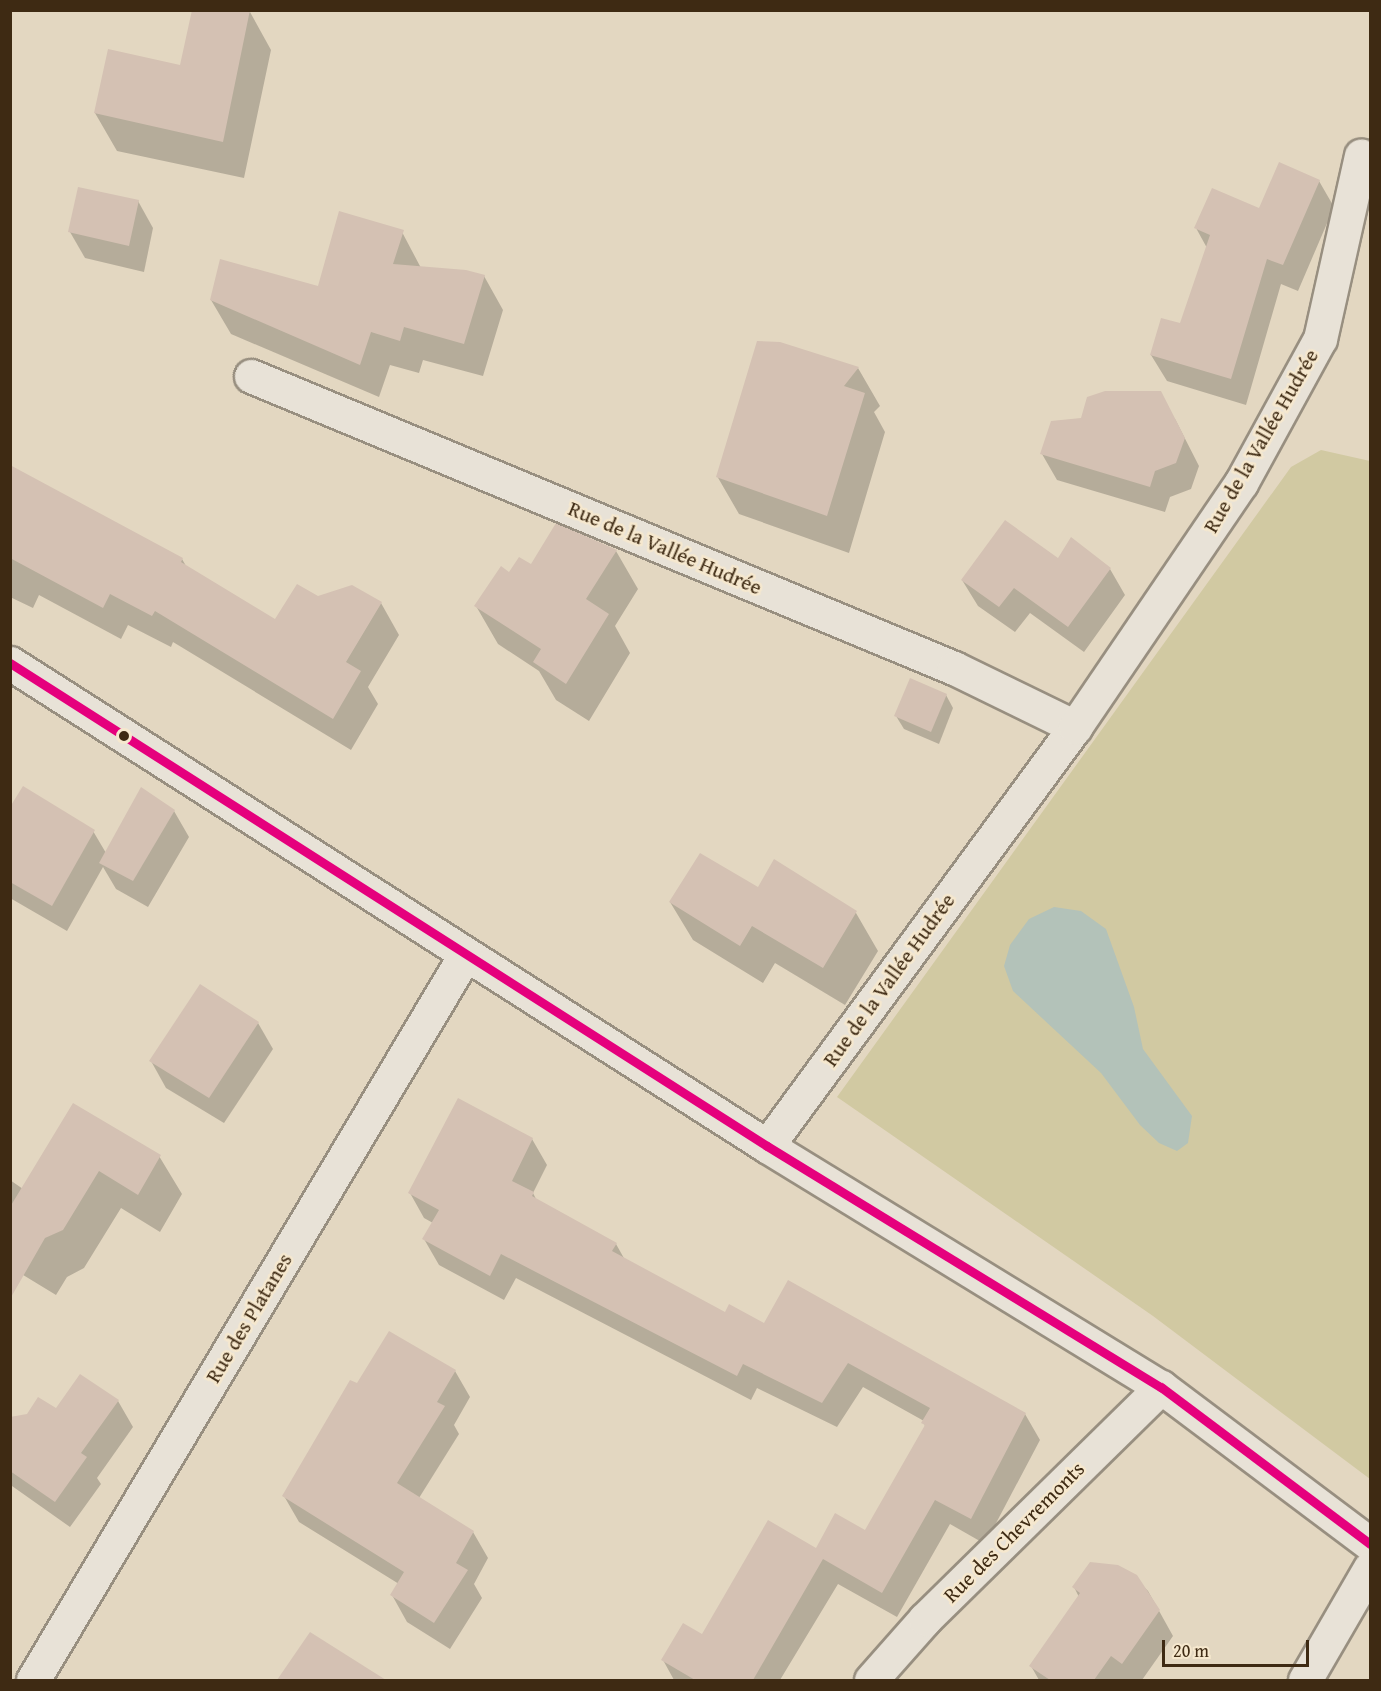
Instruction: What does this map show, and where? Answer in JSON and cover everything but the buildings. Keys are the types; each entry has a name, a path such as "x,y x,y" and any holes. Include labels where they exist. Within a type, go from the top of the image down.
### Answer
{"street":[{"name":"Rue de la Vallée Hudrée","path":"768,1146 1075,727 1241,483 1320,339 1361,156"},
{"name":"Rue de la Vallée Hudrée","path":"251,376 954,668 1075,727"},
{"path":"10,663 768,1146 1161,1387 1371,1544"},
{"name":"Rue des Platanes","path":"33,1680 465,955"},
{"name":"Rue des Chevremonts","path":"871,1680 925,1619 1161,1387"},
{"path":"1305,1680 1371,1568"}],"shaded area":[{"path":"1321,450 1370,461 1370,1479 1153,1316 837,1097 1291,467"},
{"path":"1054,907 1081,911 1106,929 1134,1007 1143,1049 1192,1116 1188,1143 1177,1151 1159,1143 1140,1125 1101,1073 1013,991 1004,966 1010,945 1029,919"}],"transit line":[{"path":"10,663 767,1146 1161,1387 1370,1544"}]}
